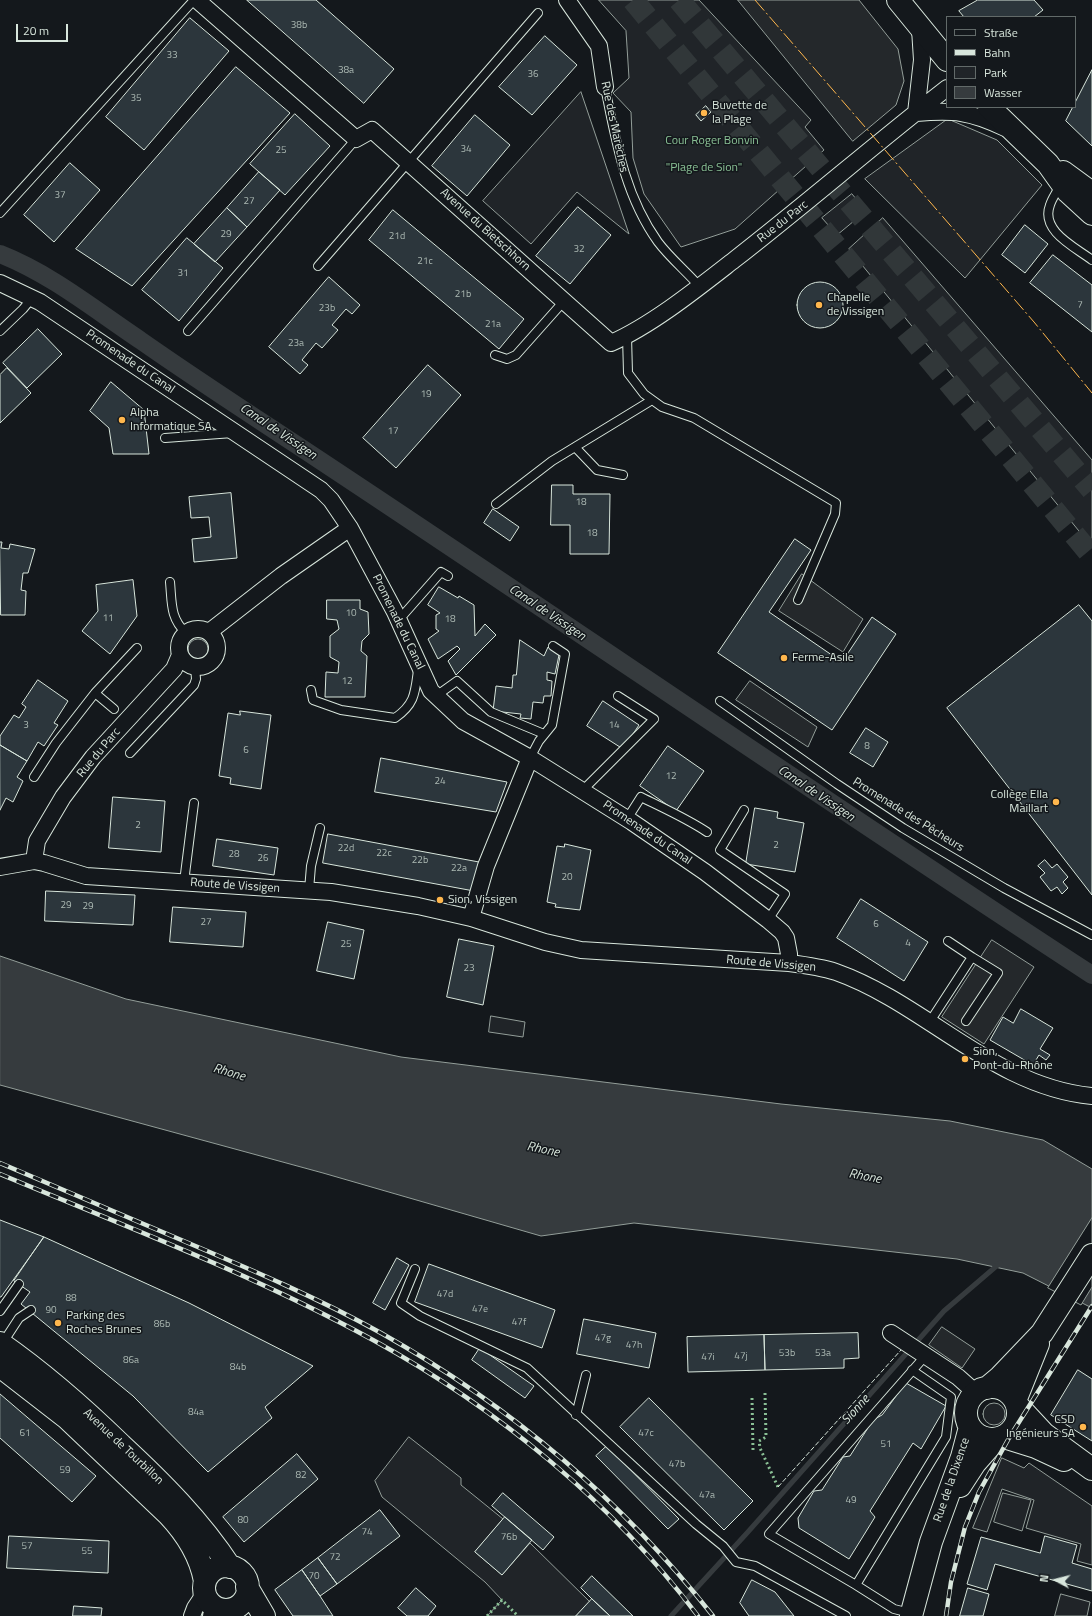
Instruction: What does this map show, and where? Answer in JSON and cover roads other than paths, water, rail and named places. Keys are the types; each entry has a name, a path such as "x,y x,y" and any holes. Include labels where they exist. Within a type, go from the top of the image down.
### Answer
{"main road":[{"path":"898,0 920,29 946,59"},
{"path":"990,108 1064,179 1092,193"},
{"path":"1064,179 1076,200 1092,214"},
{"path":"1000,1438 1014,1428 1017,1422 1016,1403 1044,1331 1092,1255"},
{"path":"1044,1331 999,1378 981,1390 969,1402 966,1410 970,1427 981,1437 1000,1438 1036,1447 1092,1474"},
{"name":"Avenue de Tourbillon","path":"1,1344 93,1418 138,1460 205,1530 230,1567"},
{"name":"Avenue de Tourbillon","path":"0,1366 67,1418 180,1527 195,1550 218,1604"},
{"path":"981,1390 996,1387 1005,1390 1044,1434 1092,1469"},
{"name":"Rue de la Dixence","path":"912,1615 934,1532 964,1451 970,1427"},
{"name":"Rue de la Dixence","path":"934,1532 975,1463 1000,1438"},
{"path":"247,1588 246,1595 241,1603 218,1604 215,1569 230,1567 237,1569 244,1576 247,1588 264,1616"}],"street":[{"path":"197,0 356,139"},
{"name":"Rue des Marèches","path":"567,0 599,46 605,87"},
{"path":"920,29 922,60 916,113 949,110 983,117 1014,132"},
{"name":"Rue du Parc","path":"611,343 627,336 700,287 790,217 946,89"},
{"name":"Avenue du Bietschhorn","path":"356,139 372,130 611,343"},
{"name":"Promenade du Canal","path":"0,283 32,298 321,490 331,500 350,528 397,618 431,692 463,721 530,758 627,819 705,872 782,932 786,938 789,963"},
{"path":"208,632 281,576 350,528"},
{"path":"180,655 184,661 195,667 208,665 216,655 217,642 208,632 197,629 186,633"},
{"name":"Rue du Parc","path":"34,861 37,841 63,797 94,757 174,669 180,655 180,643 186,633"},
{"path":"471,918 486,866 530,758"},
{"name":"Route de Vissigen","path":"0,867 34,861 86,876 309,890 406,903 471,918 545,942 581,950 789,963 836,972 878,991 1003,1067 1035,1082 1092,1096"},
{"path":"890,1333 923,1353 968,1385 981,1390"},
{"path":"192,1616 195,1608 218,1604"}],"lane":[{"path":"0,213 194,0"},
{"path":"318,266 538,13"},
{"name":"Rue des Marèches","path":"605,87 621,165 636,207 659,243 700,287"},
{"name":"Avenue du Bietschhorn","path":"188,331 356,139"},
{"path":"1064,179 1049,205 1048,222 1054,231 1092,260"},
{"path":"0,332 24,309 32,298"},
{"path":"495,355 507,359 516,355 564,301"},
{"path":"627,336 628,373 644,394 662,407 694,418 836,503 835,514 798,600"},
{"path":"496,504 552,461 652,400"},
{"path":"165,438 236,433"},
{"path":"575,447 597,470 623,475"},
{"path":"397,618 404,614 441,572 448,576"},
{"path":"170,582 172,613 177,625 186,633"},
{"path":"530,758 539,741 552,726 565,654 553,646"},
{"path":"34,777 56,744 95,693 137,648"},
{"path":"311,690 313,700 341,710 395,718 407,709 415,694 419,665"},
{"path":"130,753 194,685 196,679 195,667"},
{"path":"436,696 457,681 491,712 544,734"},
{"path":"95,693 114,709"},
{"path":"582,791 654,719 618,696"},
{"name":"Promenade des Pêcheurs","path":"720,701 903,828 1004,888 1092,935"},
{"path":"627,819 641,796 677,816 688,819 707,832"},
{"path":"184,882 194,803"},
{"path":"744,810 720,850 785,894 768,920"},
{"path":"309,890 311,866 320,828"},
{"path":"948,941 998,973 966,1021"},
{"path":"929,1022 972,957"},
{"path":"415,1269 400,1303 420,1316 527,1368 576,1415 696,1524 723,1546 736,1562 755,1566 846,1616"},
{"path":"0,1311 19,1284"},
{"path":"1,1344 19,1318 31,1310"},
{"path":"912,1615 894,1609 769,1534 912,1370 923,1353"},
{"path":"856,1585 946,1436 951,1397 912,1370"},
{"path":"576,1415 586,1375"}],"water":[{"name":"Rhone","path":"0,956 126,999 401,1057 781,1104 950,1121 1043,1140 1092,1169 1092,1308 1023,1273 957,1259 634,1223 541,1236 323,1173 0,1085"}],"waterway":[{"name":"Canal de Vissigen","path":"0,254 19,262 72,293 161,355 897,847 1092,975"},
{"name":"Sionne","path":"671,1616 747,1533 944,1311 1000,1263"}],"tunnel":[{"path":"633,0 1092,556"},
{"path":"679,0 1092,490"}],"railway":[{"path":"0,1163 285,1285 357,1320 428,1361 474,1391 518,1424 561,1458 602,1494 678,1573 713,1616"},
{"path":"0,1174 142,1232 282,1294 328,1316 419,1367 508,1427 591,1497 665,1574 698,1616"},
{"path":"946,1616 951,1582 965,1527 979,1492 1009,1438 1092,1306"}],"place":[{"name":"Buvette de la Plage","path":"704,113"},
{"name":"Chapelle de Vissigen","path":"819,305"},
{"name":"Alpha Informatique SA","path":"122,420"},
{"name":"Ferme-Asile","path":"784,658"},
{"name":"Collège Ella Maillart","path":"1056,802"},
{"name":"Sion, Vissigen","path":"440,900"},
{"name":"Sion, Pont-du-Rhône","path":"965,1059"},
{"name":"Parking des Roches Brunes","path":"58,1323"},
{"name":"CSD Ingénieurs SA","path":"1083,1427"}],"park label":[{"name":"Cour Roger Bonvin","path":"712,141"},
{"name":"\"Plage de Sion\"","path":"704,168"}]}
